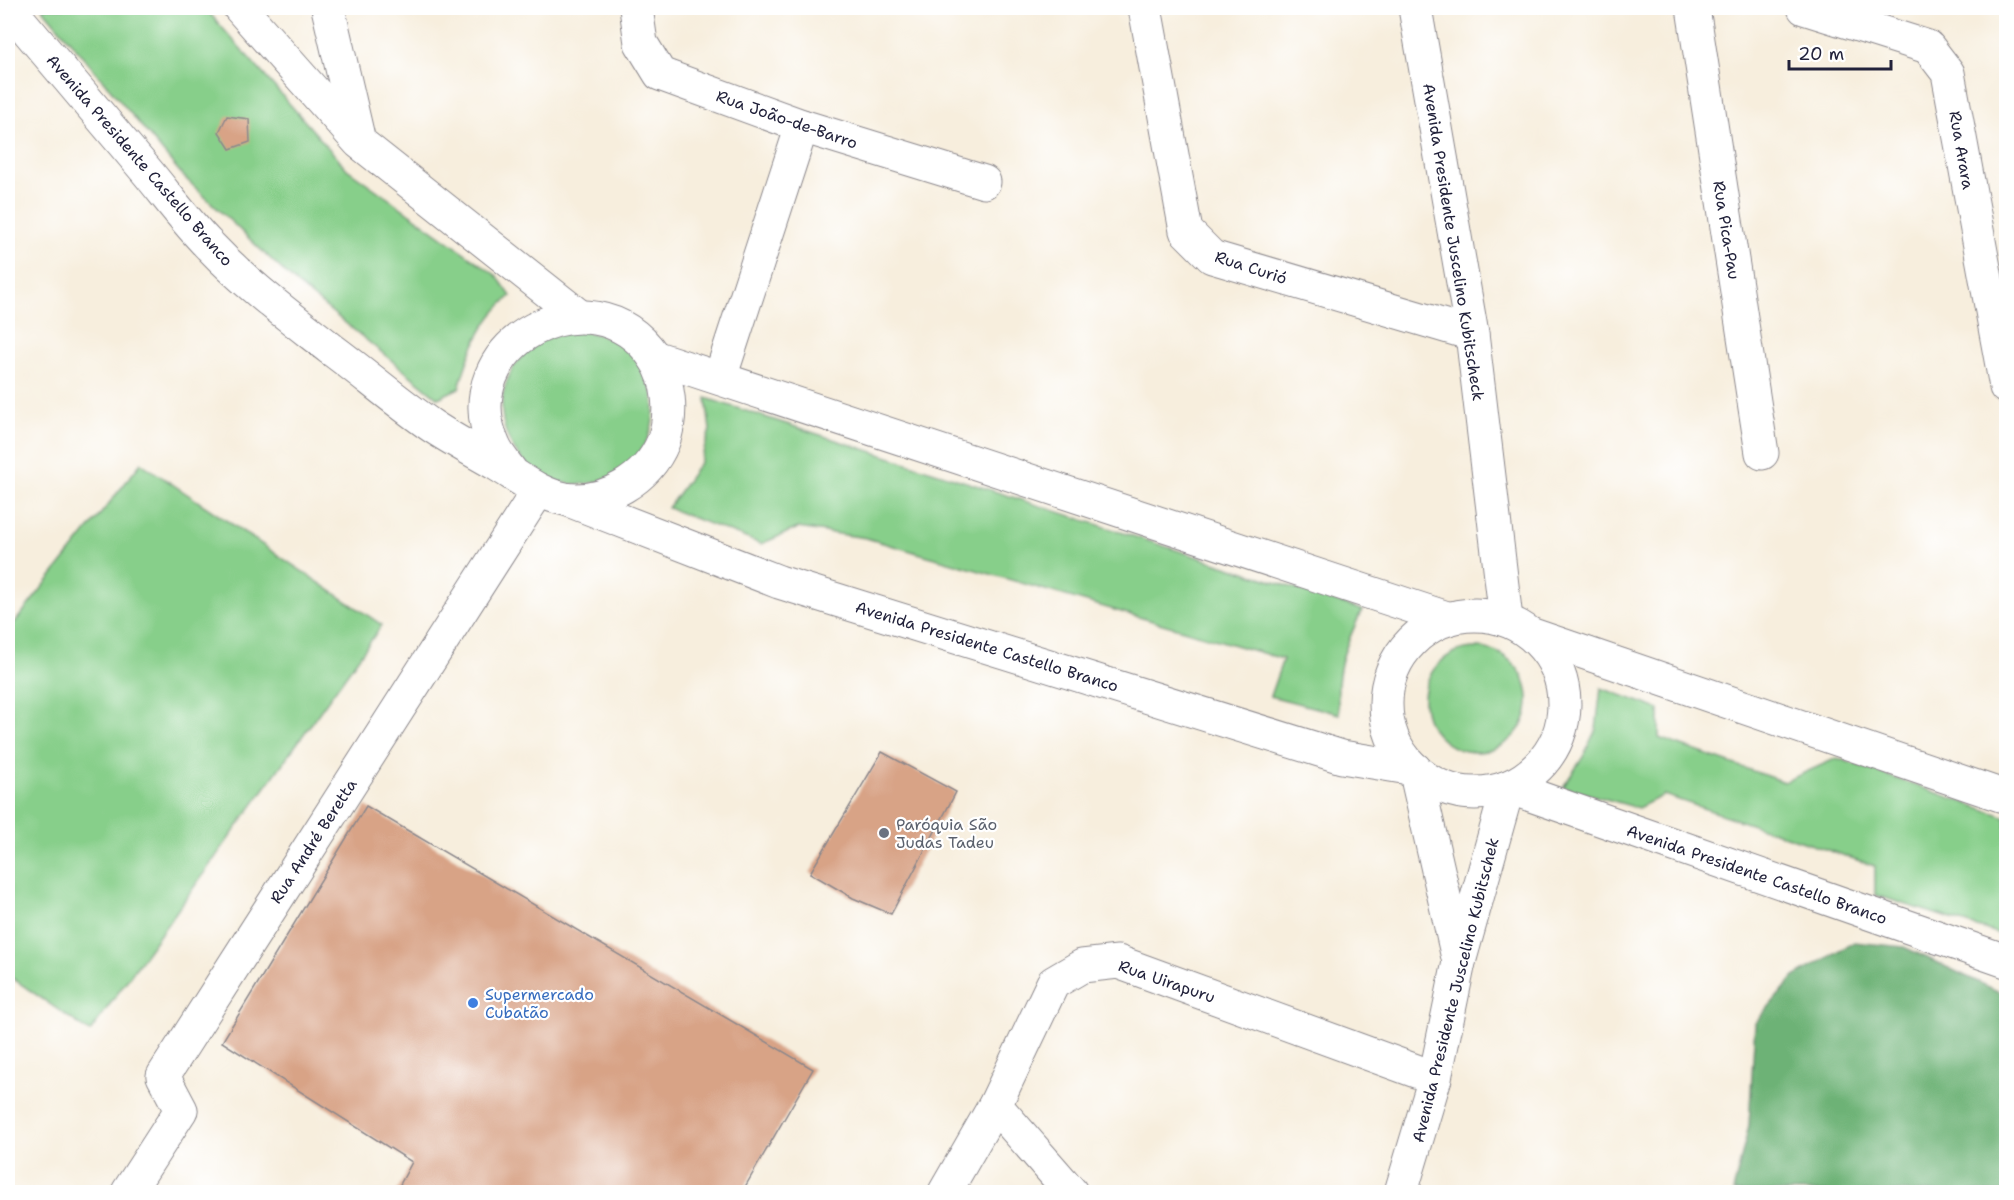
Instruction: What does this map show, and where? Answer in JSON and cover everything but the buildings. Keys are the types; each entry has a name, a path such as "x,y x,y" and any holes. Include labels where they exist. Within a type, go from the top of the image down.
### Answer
{"street":[{"name":"Avenida Presidente Castello Branco","path":"9,8 209,246 258,293 432,425 539,488 791,585 1342,757 1415,769"},
{"path":"240,8 359,142 579,316"},
{"path":"328,8 359,142"},
{"name":"Rua João-de-Barro","path":"636,8 641,43 660,74 802,126 984,182"},
{"name":"Rua Curió","path":"1145,8 1186,231 1212,257 1473,334"},
{"name":"Avenida Presidente Juscelino Kubitscheck","path":"1415,8 1473,334 1519,627"},
{"name":"Rua Pica-Pau","path":"1693,8 1762,453"},
{"name":"Rua Arara","path":"1804,8 1928,47 1948,73 2000,328 2007,387"},
{"path":"720,378 802,126"},
{"path":"579,316 607,321 633,336 654,357 666,384 669,413 663,442 648,467 626,486 599,497 539,488 494,447 485,416 487,385 500,357 522,334 549,320 579,316"},
{"path":"654,357 1447,618"},
{"name":"Rua André Beretta","path":"128,1192 182,1110 163,1076 539,488"},
{"path":"1519,627 1552,659 1563,688 1564,719 1554,748 1534,772 1508,787 1477,794 1449,790 1423,778 1403,758 1389,732 1384,704 1389,676 1401,651 1421,631 1447,618 1476,614 1519,627 2007,797"},
{"path":"1415,769 1459,962"},
{"name":"Avenida Presidente Castello Branco","path":"1508,787 2007,961"},
{"name":"Avenida Presidente Juscelino Kubitschek","path":"1401,1192 1435,1078 1459,962 1508,787"},
{"name":"Rua Uirapuru","path":"945,1192 995,1105 1053,983 1082,966 1118,962 1435,1078"},
{"path":"995,1105 1071,1192"}],"green space":[{"path":"42,8 205,8 347,169 497,276 511,296 484,327 467,362 459,388 438,398 296,283 184,177"},
{"path":"578,332 607,338 632,354 648,379 654,408 648,437 632,462 607,478 578,484 549,478 524,462 508,437 502,408 508,379 524,354 549,338"},
{"path":"706,398 1362,610 1350,637 1339,672 1339,714 1270,696 1283,659 866,538 798,528 761,544 668,508 700,463 710,430"},
{"path":"141,463 382,625 90,1032 8,975 8,631"},
{"path":"1476,648 1496,652 1513,663 1524,680 1528,700 1524,720 1513,737 1496,748 1476,752 1456,748 1439,737 1428,720 1424,700 1428,680 1439,663 1456,652"},
{"path":"1601,688 1659,709 1659,738 1784,782 1837,758 2006,817 2006,936 1875,895 1875,866 1664,795 1638,808 1563,787 1583,757 1596,729"},
{"path":"1854,942 1904,947 2006,995 2006,1192 1733,1192 1749,1125 1755,1023 1794,977"}],"place":[{"name":"Paróquia São Judas Tadeu","path":"884,833"},
{"name":"Supermercado Cubatão","path":"473,1003"}]}
